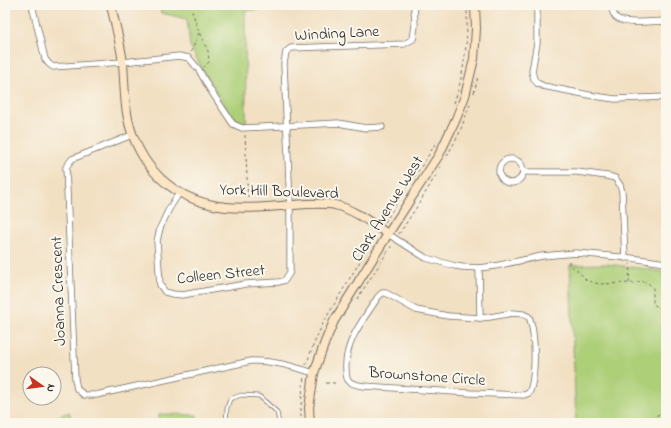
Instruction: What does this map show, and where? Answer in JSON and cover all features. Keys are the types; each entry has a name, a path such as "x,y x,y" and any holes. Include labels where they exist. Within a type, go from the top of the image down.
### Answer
{"street":[{"path":"32,5 45,59 53,67 178,56 189,58 199,70 233,124 242,128 338,124 366,128 382,128"},
{"name":"York Hill Boulevard","path":"111,5 123,62 126,112 132,135 145,160 167,184 179,193 196,200 213,205 228,207 248,208 323,204 343,207 353,211 388,234"},
{"name":"Winding Lane","path":"290,205 284,64 286,52 291,48 404,44 413,39 415,26 414,5"},
{"name":"Clark Avenue West","path":"310,423 314,373 334,321 439,155 456,119 465,96 474,59 476,29 475,5"},
{"path":"537,5 537,43 532,71 534,79 537,83 543,86 615,99 666,97"},
{"path":"612,5 612,12 617,19 623,21 666,21"},
{"name":"Joanna Crescent","path":"132,135 72,159 66,167 75,379 77,389 84,395 96,395 251,361 268,362 314,373"},
{"path":"506,160 514,160 521,164 523,172 520,180 509,184 500,177 499,169 500,165 506,160"},
{"path":"523,172 576,172 615,178 620,185 622,192 628,258"},
{"name":"Colleen Street","path":"179,193 160,228 157,241 160,285 165,292 182,295 246,284 279,282 285,280 290,272 290,205"},
{"path":"388,234 426,258 455,266 479,268 542,256 576,253 666,263"},
{"path":"479,268 480,318"},
{"name":"Brownstone Circle","path":"382,293 386,293 416,310 448,316 480,318 513,313 523,314 529,317 533,329 534,358 532,387 529,393 524,395 512,395 364,386 350,383 347,379 347,355 351,340 382,293"}],"lane":[{"path":"226,423 227,408 230,399 241,395 259,396 277,412 279,423"}],"path":[{"path":"190,5 199,32 208,51 209,62 199,70"},
{"path":"453,104 462,75 465,58 467,40 467,5"},
{"path":"189,58 199,32"},
{"path":"245,128 248,208"},
{"name":"Clark Avenue West","path":"387,219 440,136"},
{"name":"Clark Avenue West","path":"357,299 390,248"},
{"path":"569,254 569,264 586,280 599,284 634,283 641,281 648,283 653,288 653,304 666,312"},
{"path":"628,258 629,283"},
{"path":"301,423 300,406 304,375"},
{"path":"666,379 666,401"},
{"path":"326,382 338,383"},
{"path":"647,423 650,418 666,410"}],"green space":[{"path":"159,5 285,5 285,7 245,11 246,124 231,116 204,73 190,46 187,19 161,13"},
{"path":"606,264 663,272 666,308 666,423 576,423 570,265"},
{"path":"69,412 74,423 42,423"},
{"path":"159,414 197,415 196,423 159,423"}]}
